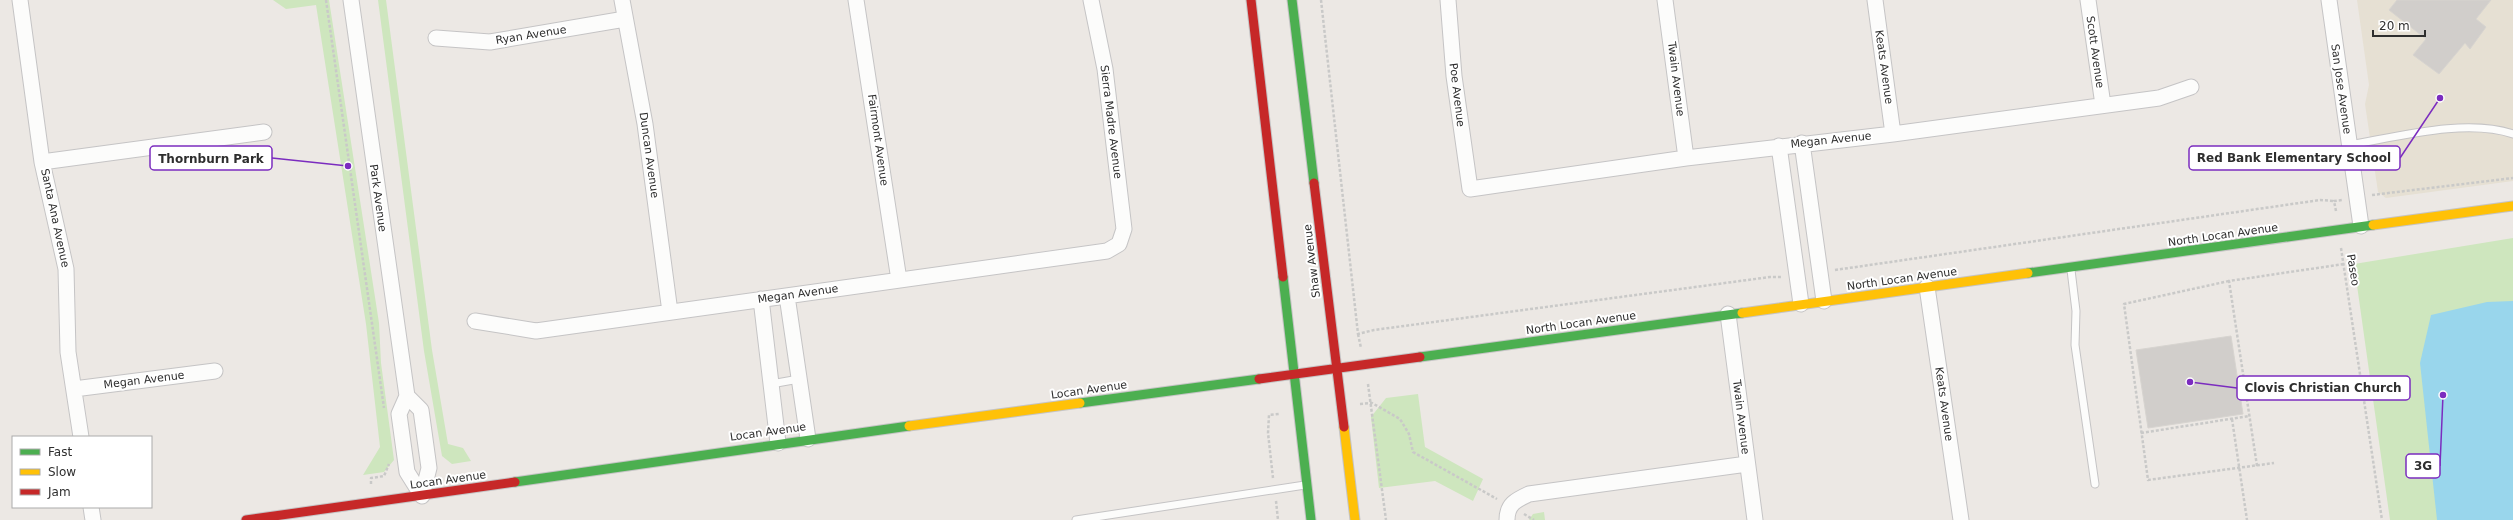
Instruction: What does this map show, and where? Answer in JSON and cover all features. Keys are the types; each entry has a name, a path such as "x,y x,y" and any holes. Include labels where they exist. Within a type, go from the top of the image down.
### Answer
{"street":[{"name":"Santa Ana Avenue","path":"20,0 42,162 66,269 68,352 81,436"},
{"name":"Park Avenue","path":"351,0 408,396"},
{"name":"Duncan Avenue","path":"622,0 645,124 670,312"},
{"name":"Fairmont Avenue","path":"856,0 899,280"},
{"name":"Sierra Madre Avenue","path":"1091,0 1104,69 1124,229 1119,244"},
{"path":"1251,0 1311,520"},
{"name":"Shaw Avenue","path":"1292,0 1355,520"},
{"name":"Poe Avenue","path":"1448,0 1454,76 1470,189"},
{"name":"Twain Avenue","path":"1665,0 1686,158"},
{"name":"Keats Avenue","path":"1875,0 1893,134"},
{"name":"Scott Avenue","path":"2088,0 2103,105"},
{"name":"San Jose Avenue","path":"2328,0 2361,226"},
{"name":"Ryan Avenue","path":"436,38 490,42 625,19"},
{"name":"Megan Avenue","path":"1470,189 1686,158 1802,143 1893,134 2159,98 2191,87"},
{"path":"42,162 264,132"},
{"path":"1802,143 1824,301"},
{"path":"1779,146 1801,304"},
{"name":"North Locan Avenue","path":"1294,375 2513,206"},
{"name":"Megan Avenue","path":"475,321 536,331 1107,251 1119,244"},
{"name":"Keats Avenue","path":"1927,288 1961,520"},
{"path":"787,296 808,439"},
{"path":"761,299 778,442"},
{"name":"Twain Avenue","path":"1728,314 1755,520"},
{"name":"Megan Avenue","path":"74,389 215,371"},
{"name":"Locan Avenue","path":"246,520 422,496 778,442 1294,375"},
{"path":"408,396 421,410 429,468 422,496 407,472 399,414 408,396"},
{"path":"1508,513 1516,500 1529,494 1747,464"},
{"path":"91,508 93,520"}],"lane":[{"path":"2349,145 2424,133 2467,129 2513,134"},
{"path":"2070,268 2076,311 2075,345 2095,484"},
{"path":"771,384 799,379"},
{"path":"1076,520 1307,485"}],"path":[{"path":"326,0 384,411"},
{"path":"1321,0 1358,334 1374,330 1770,276 1783,278"},
{"path":"1837,270 2320,200 2334,201 2513,178"},
{"name":"Paseo","path":"2334,201 2382,520"},
{"path":"2274,463 2148,480 2124,304 2229,281 2344,264"},
{"path":"2229,281 2257,466"},
{"path":"1386,520 1372,402 1400,419 1405,426 1413,452 1508,513 1534,520"},
{"path":"2141,433 2249,416"},
{"path":"2232,419 2247,520"},
{"path":"370,478 384,476 391,458"}],"shaded area":[{"path":"2357,0 2513,0 2513,181 2386,198 2378,192 2365,104 2369,85"}],"green space":[{"path":"273,0 329,0 379,323 381,363 394,460 384,472 363,475 380,447 366,324 316,5 286,9"},
{"path":"378,0 386,0 432,350 448,444 463,448 471,461 452,464 442,456 424,351"},
{"path":"2513,238 2513,520 2390,520 2354,264"},
{"path":"1418,394 1425,447 1483,479 1473,501 1435,481 1379,488 1371,417 1386,398"},
{"path":"1544,512 1545,520 1529,520 1533,514"}],"water":[{"path":"2513,301 2513,520 2437,520 2420,363 2431,315 2487,302"}],"building":[{"path":"2397,0 2491,0 2476,19 2486,27 2470,49 2465,43 2439,74 2413,55 2426,39 2389,10"},
{"path":"2231,336 2243,414 2148,428 2136,350"}],"traffic: fast":[{"path":"1292,0 1314,183"},
{"path":"2028,273 2373,225"},
{"path":"1283,277 1311,520"},
{"path":"1420,357 1742,313"},
{"path":"1080,403 1259,379"},
{"path":"515,482 909,426"}],"traffic: slow":[{"path":"2373,225 2513,206"},
{"path":"1742,313 2028,273"},
{"path":"909,426 1080,403"},
{"path":"1344,427 1355,520"}],"traffic: jam":[{"path":"1251,0 1283,277"},
{"path":"1314,183 1344,427"},
{"path":"1259,379 1420,357"},
{"path":"246,520 515,482"}],"place":[{"name":"Red Bank Elementary School","path":"2440,98"},
{"name":"Thornburn Park","path":"348,166"},
{"name":"Clovis Christian Church","path":"2190,382"},
{"name":"3G","path":"2443,395"}]}
